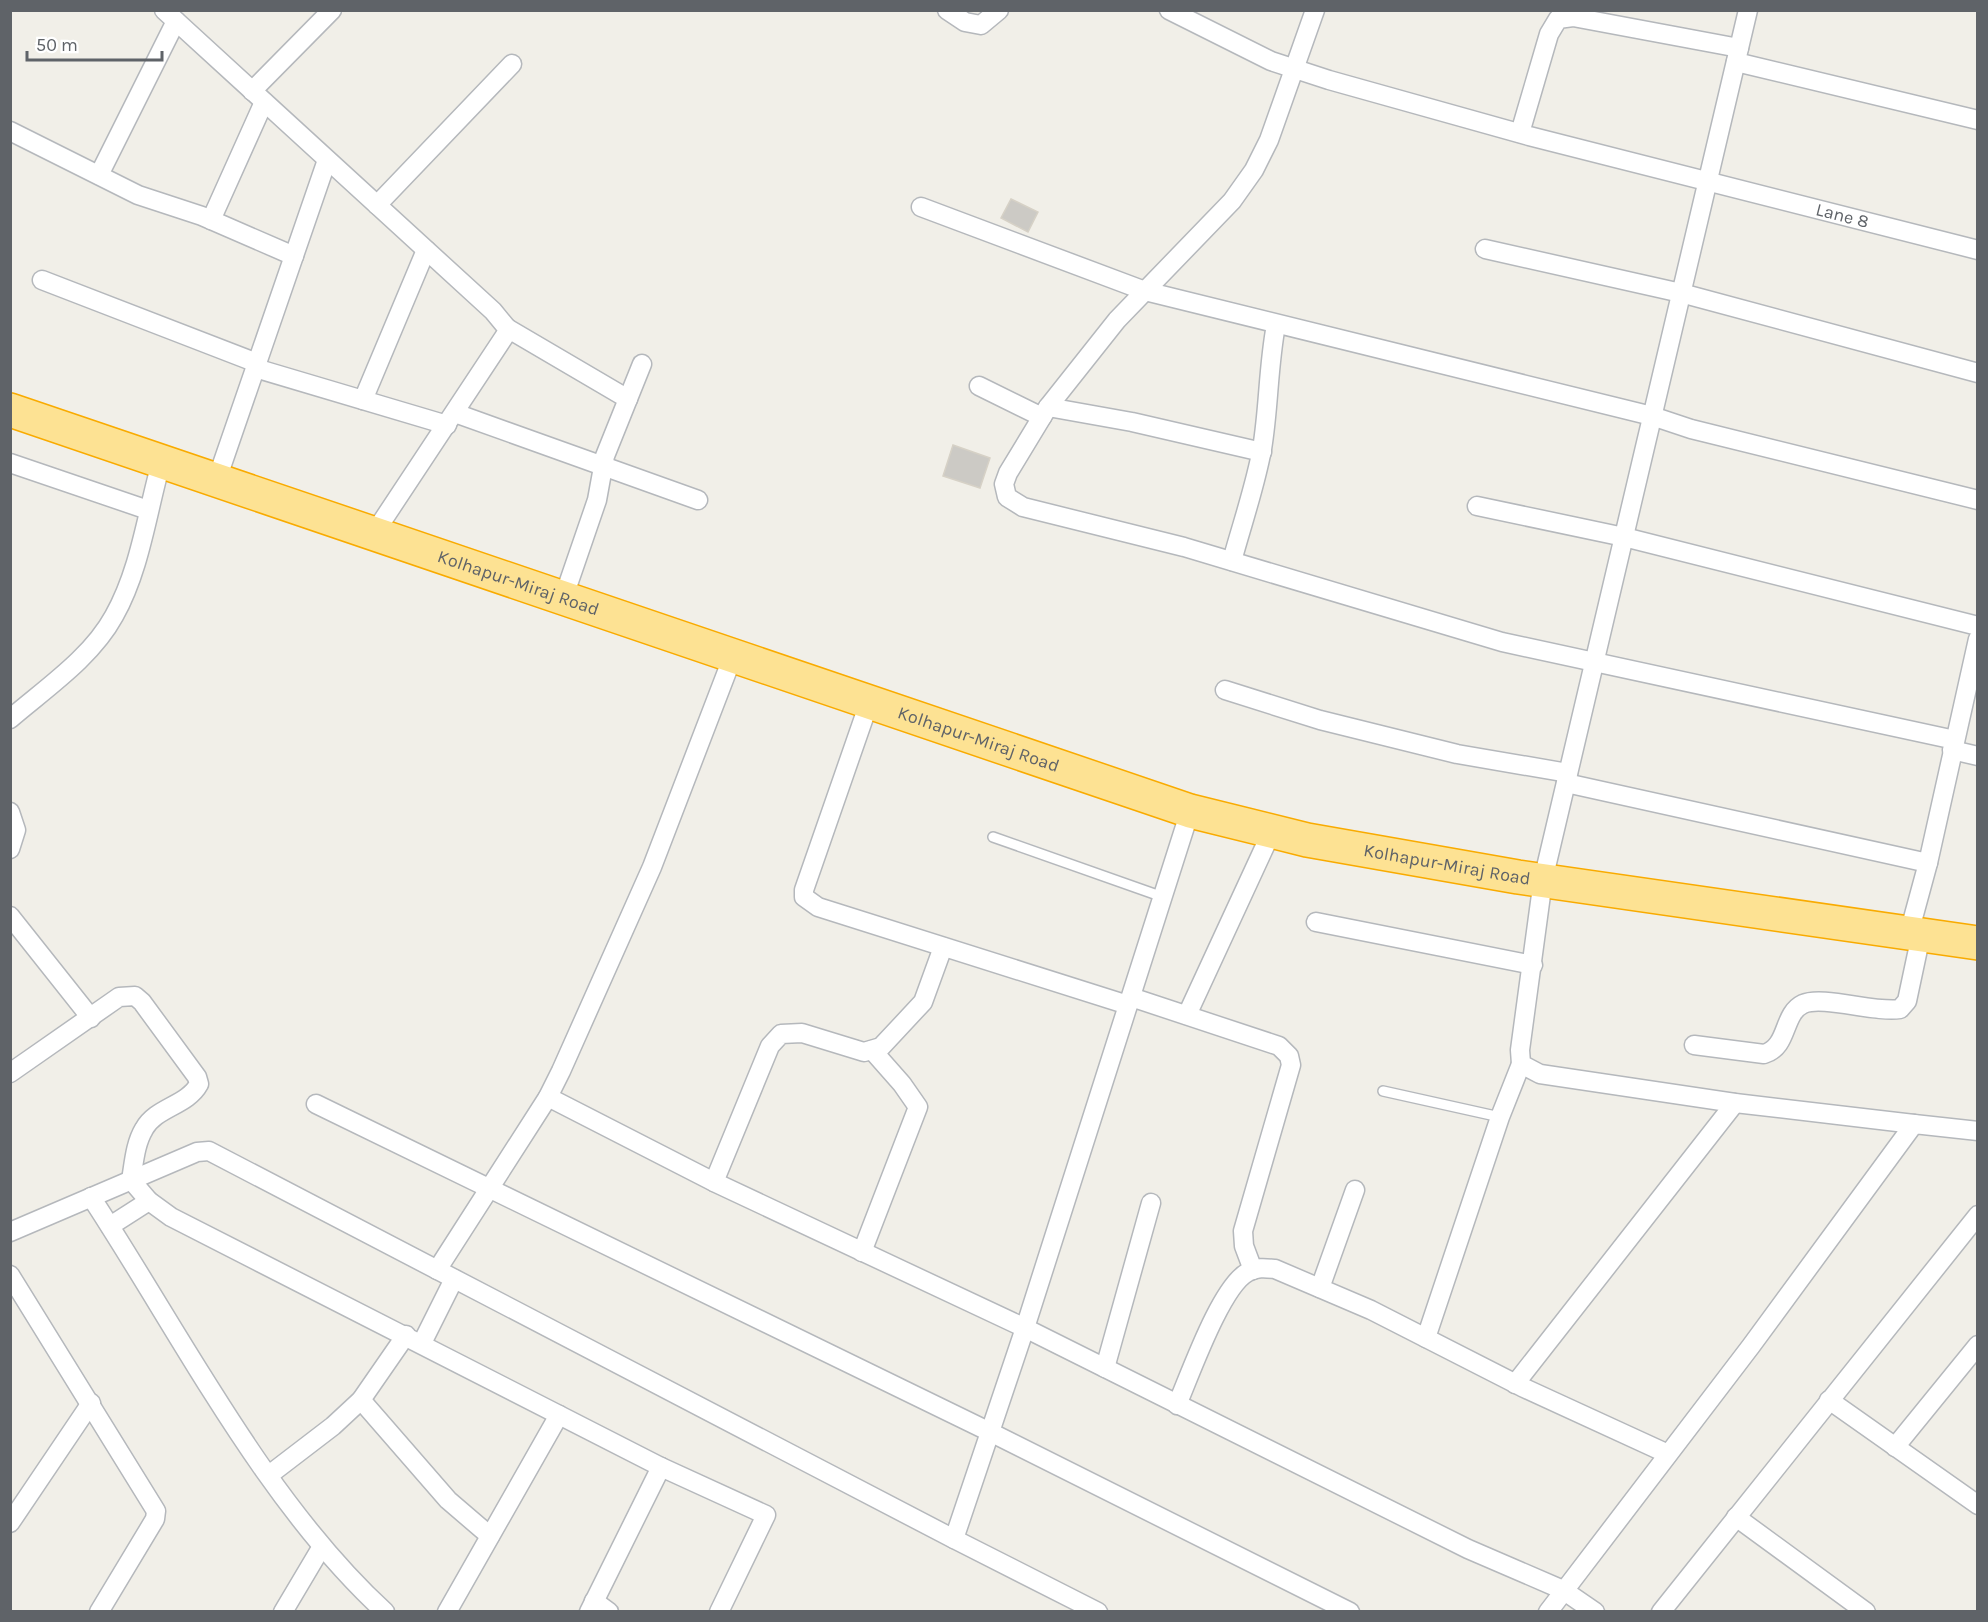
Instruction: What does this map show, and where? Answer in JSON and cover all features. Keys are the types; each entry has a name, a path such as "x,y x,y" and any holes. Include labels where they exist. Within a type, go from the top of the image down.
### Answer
{"highway":[{"name":"Kolhapur-Miraj Road","path":"10,410 160,463 1190,811 1307,840 1543,880 1977,943"}],"street":[{"path":"211,220 258,97 332,10"},
{"path":"947,10 965,22 981,25 999,10"},
{"name":"Lane 8","path":"1168,10 1292,68 1520,134 1977,250"},
{"path":"1315,10 1292,68 1269,140 1254,170 1232,201 1117,320 1045,412 1004,484 1003,491 1014,502 1232,561 1502,642 1954,745 1977,756"},
{"path":"1426,1338 1500,1117 1521,1064 1520,1050 1543,880 1748,10"},
{"path":"99,175 170,16 493,312 507,328 628,399"},
{"path":"1520,134 1549,34 1558,19 1573,17 1738,55 1977,120"},
{"path":"377,205 512,64"},
{"path":"10,131 138,195 211,220 294,256"},
{"path":"216,482 327,160"},
{"path":"921,207 1145,291 1653,416 1691,429 1977,500"},
{"path":"1485,249 1681,293 1977,373"},
{"path":"363,400 426,250"},
{"path":"42,280 256,365 363,400 451,419 603,465 699,500"},
{"path":"1232,561 1262,452 1268,408 1269,366 1276,325"},
{"path":"373,535 451,419 506,334 507,328"},
{"path":"563,599 597,500 603,465 642,364"},
{"path":"979,386 1045,412 1132,422 1262,452"},
{"path":"10,463 148,510"},
{"path":"10,719 93,646 114,617 129,584 160,463"},
{"path":"1477,506 1624,537 1977,626"},
{"path":"1694,1045 1764,1054 1779,1044 1793,1012 1810,1002 1900,1009 1907,1001 1915,934 1928,862 1977,639"},
{"path":"437,1270 548,1097 652,867 733,656"},
{"path":"1225,690 1320,720 1457,754 1928,862"},
{"path":"869,703 804,890 804,897 818,907 943,947 1130,1001 1187,1015 1279,1046 1289,1056 1291,1065 1243,1231 1244,1246 1253,1270"},
{"path":"954,1539 1025,1328 1190,811"},
{"path":"10,812 15,830 10,849"},
{"path":"1187,1015 1272,831"},
{"path":"10,916 91,1018"},
{"path":"1316,922 1533,965"},
{"path":"714,1182 770,1046 781,1034 802,1033 854,1050 872,1050 881,1047 917,1011 927,993 943,947"},
{"path":"10,1073 119,997 129,994 142,1002 197,1077 199,1084 188,1097 157,1115 144,1129 138,1144 131,1180"},
{"path":"862,1252 917,1115 918,1107 902,1084 872,1050"},
{"path":"1521,1064 1540,1074 1735,1103 1977,1131"},
{"path":"548,1097 714,1182 1025,1328 1468,1549 1563,1590 1595,1611"},
{"path":"1515,1384 1735,1103"},
{"path":"316,1104 990,1432 1350,1611"},
{"path":"1548,1611 1751,1346 1914,1124"},
{"path":"10,1232 197,1152 209,1151 954,1539 1098,1611"},
{"path":"131,1180 149,1201 171,1217 661,1467 766,1515 719,1611"},
{"path":"1320,1288 1355,1190"},
{"path":"91,1197 212,1390 269,1475 321,1548 385,1611"},
{"path":"110,1226 149,1201"},
{"path":"1105,1368 1151,1203"},
{"path":"1661,1611 1829,1400 1974,1225"},
{"path":"1177,1405 1227,1292 1236,1281 1261,1267 1275,1269 1320,1288 1426,1338 1515,1384 1668,1454"},
{"path":"10,1275 156,1511 155,1519 99,1611"},
{"path":"269,1475 333,1426 361,1400 414,1339 454,1279"},
{"path":"1895,1447 1977,1345"},
{"path":"361,1400 448,1500 490,1536"},
{"path":"1829,1400 1977,1505"},
{"path":"10,1523 91,1403"},
{"path":"447,1611 559,1415"},
{"path":"597,1608 661,1467"},
{"path":"1736,1517 1866,1611"},
{"path":"283,1611 321,1548"}],"lane":[{"path":"993,837 1163,897"},
{"path":"1383,1091 1500,1117"}],"building":[{"path":"1011,199 1038,212 1028,232 1001,218"},
{"path":"953,445 990,458 980,488 943,476"}]}
